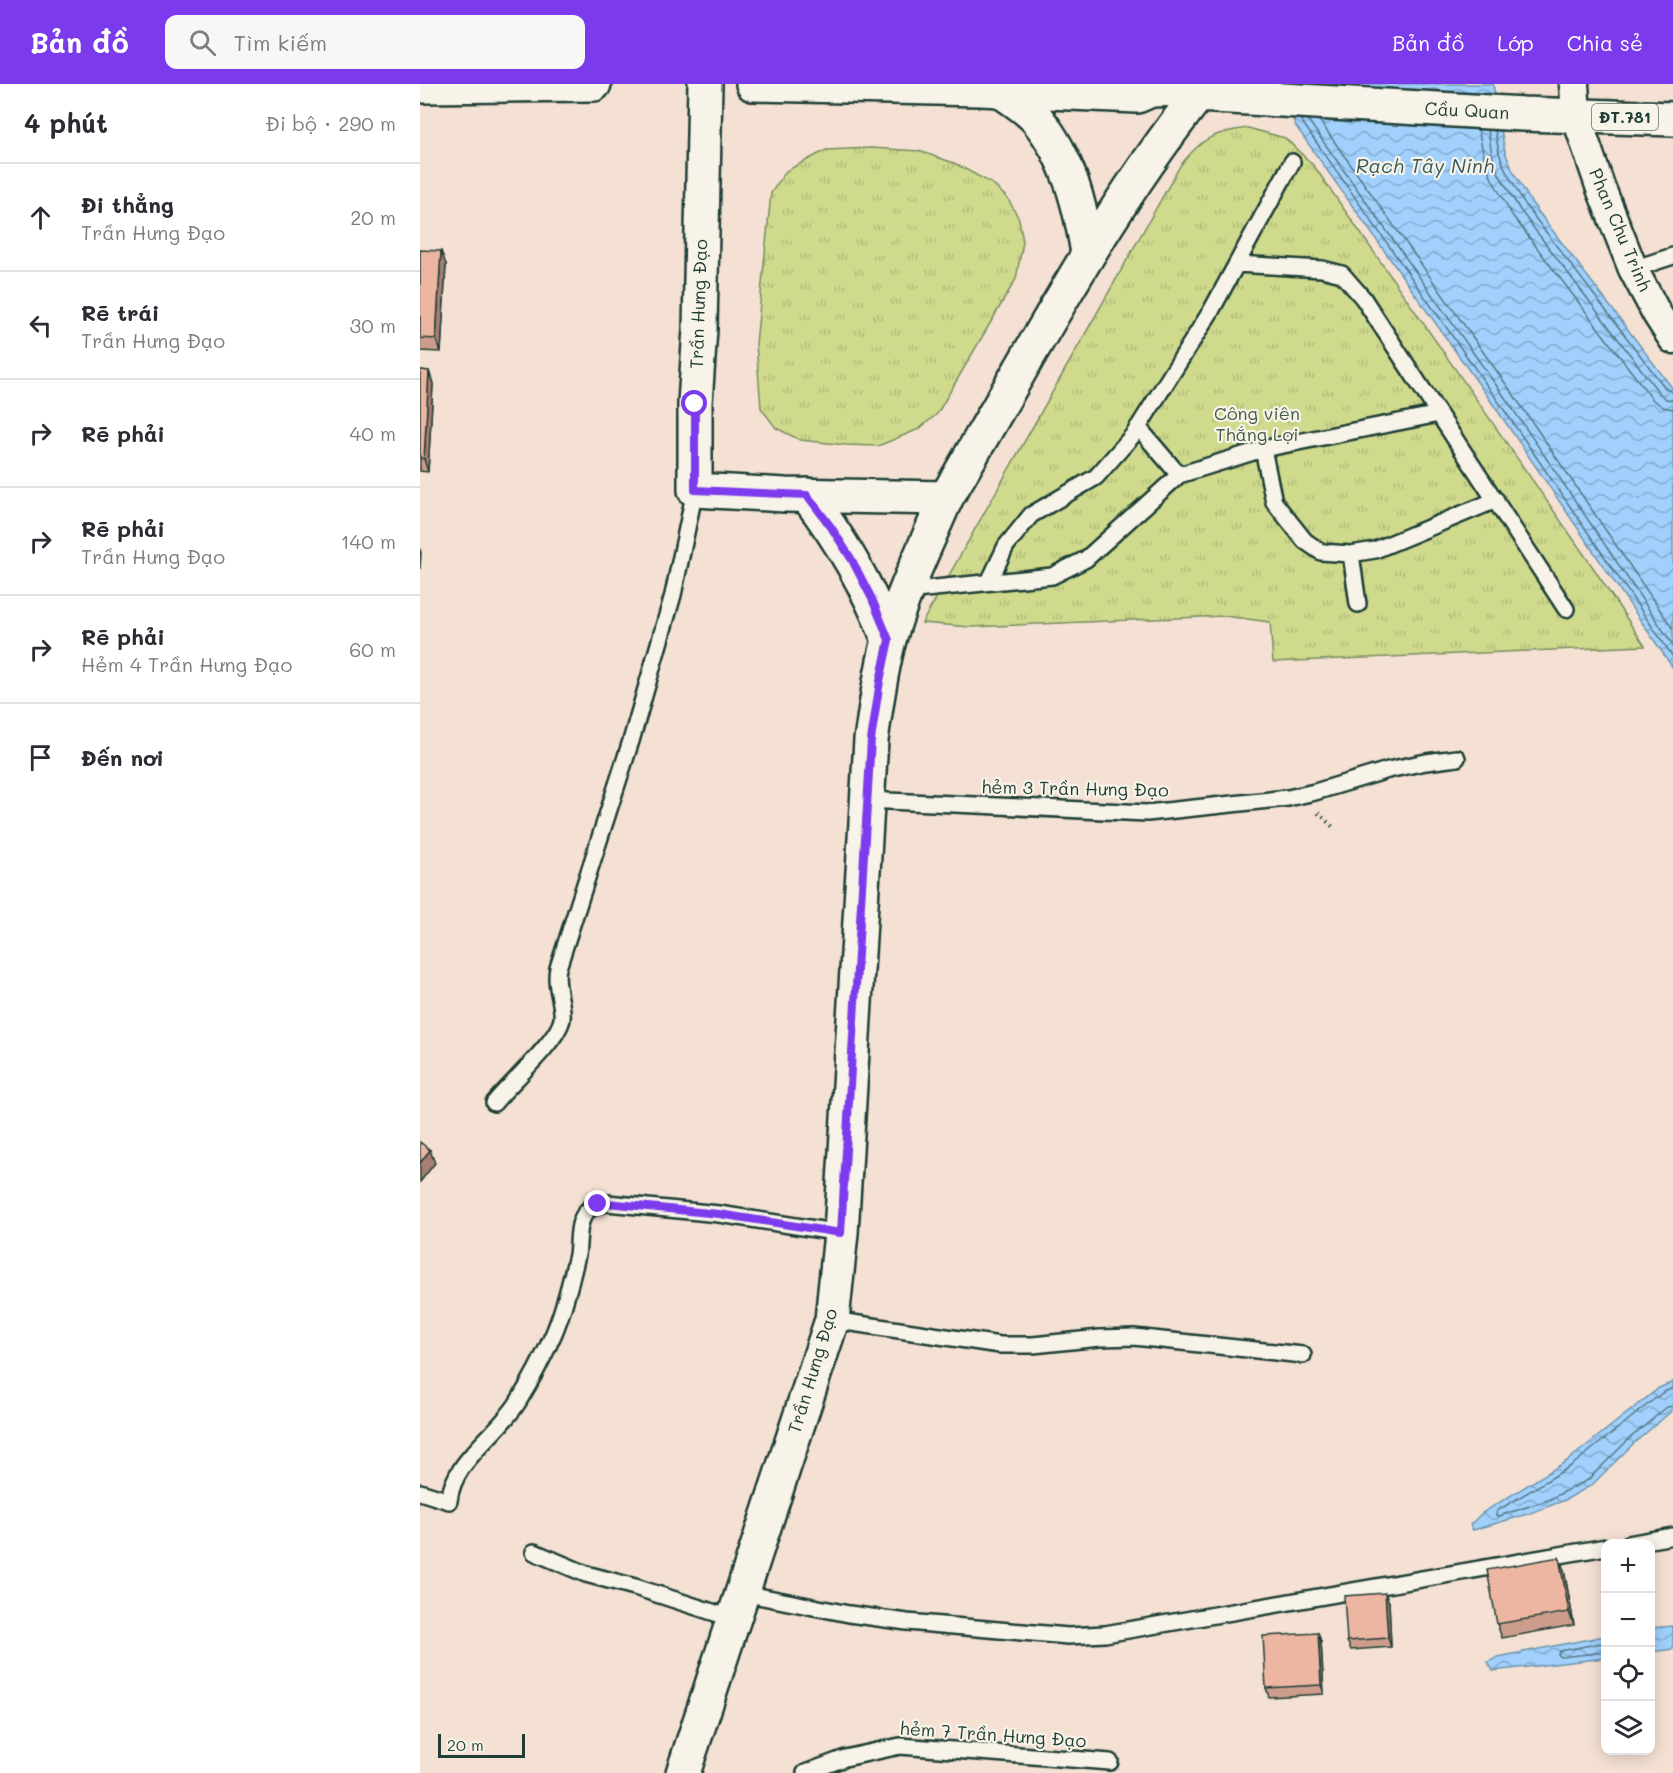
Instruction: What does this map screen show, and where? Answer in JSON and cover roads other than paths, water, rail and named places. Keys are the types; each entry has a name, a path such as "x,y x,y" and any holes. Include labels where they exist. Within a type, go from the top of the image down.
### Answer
{"main road":[{"path":"420,86 594,84"},
{"name":"Trần Hưng Đạo","path":"695,490 695,404 700,329 705,84"},
{"path":"753,84 1137,92 1151,104 1185,104 1208,93"},
{"path":"1000,90 1035,117 1057,148 1069,174 1081,213 1088,253"},
{"name":"Trần Hưng Đạo","path":"683,1773 832,1320 841,1233 871,740 889,640 906,591 946,498 1088,253 1166,137 1208,93"},
{"name":"Cầu Quan","path":"1208,93 1576,116"},
{"name":"ĐT.781","path":"1576,116 1673,119"},
{"path":"695,490 946,498"},
{"path":"807,495 852,560 889,640"}],"street":[{"name":"Phan Chu Trinh","path":"1574,84 1576,116 1599,186 1633,269 1673,339"}],"lane":[{"path":"989,582 1006,546 1032,515 1096,477 1138,427 1211,311 1292,162"},
{"path":"1633,269 1673,256"},
{"path":"1237,264 1322,269 1342,274 1364,298 1566,609"},
{"path":"906,591 1052,576 1086,559 1179,475 1263,449 1439,414"},
{"path":"1138,427 1179,475"},
{"path":"1263,449 1274,502 1305,542 1321,552 1351,554 1375,550 1496,500"},
{"path":"495,1103 551,1040 562,1018 556,979 558,968 631,741 673,595 695,490"},
{"path":"1351,554 1358,604"},
{"name":"hẻm 3 Trần Hưng Đạo","path":"866,800 1147,813 1288,798 1388,770 1457,758"},
{"path":"420,1492 449,1501 451,1486 460,1470 518,1402 553,1336 577,1254 581,1220 591,1207 607,1203 719,1214 841,1233"},
{"path":"832,1320 1000,1345 1033,1345 1134,1337 1303,1355"},
{"path":"1655,1539 1673,1536"},
{"path":"534,1552 586,1574 738,1606 849,1614 907,1622 1068,1636 1105,1634 1601,1548"},
{"name":"hẻm 7 Trần Hưng Đạo","path":"805,1773 845,1758 900,1746 1110,1762"}],"water":[{"name":"Rạch Tây Ninh","path":"1282,84 1493,84 1505,152 1531,202 1673,389 1673,668 1495,407 1295,125"},
{"path":"1673,1382 1673,1410 1634,1443 1592,1485 1565,1500 1528,1514 1473,1530 1470,1525 1482,1513 1567,1461 1659,1388"},
{"path":"1673,1626 1673,1649 1655,1651 1655,1628"},
{"path":"1601,1637 1601,1658 1493,1671 1488,1662 1498,1657"}],"park label":[{"name":"Công viên Thắng Lợi","path":"1257,424"}]}
